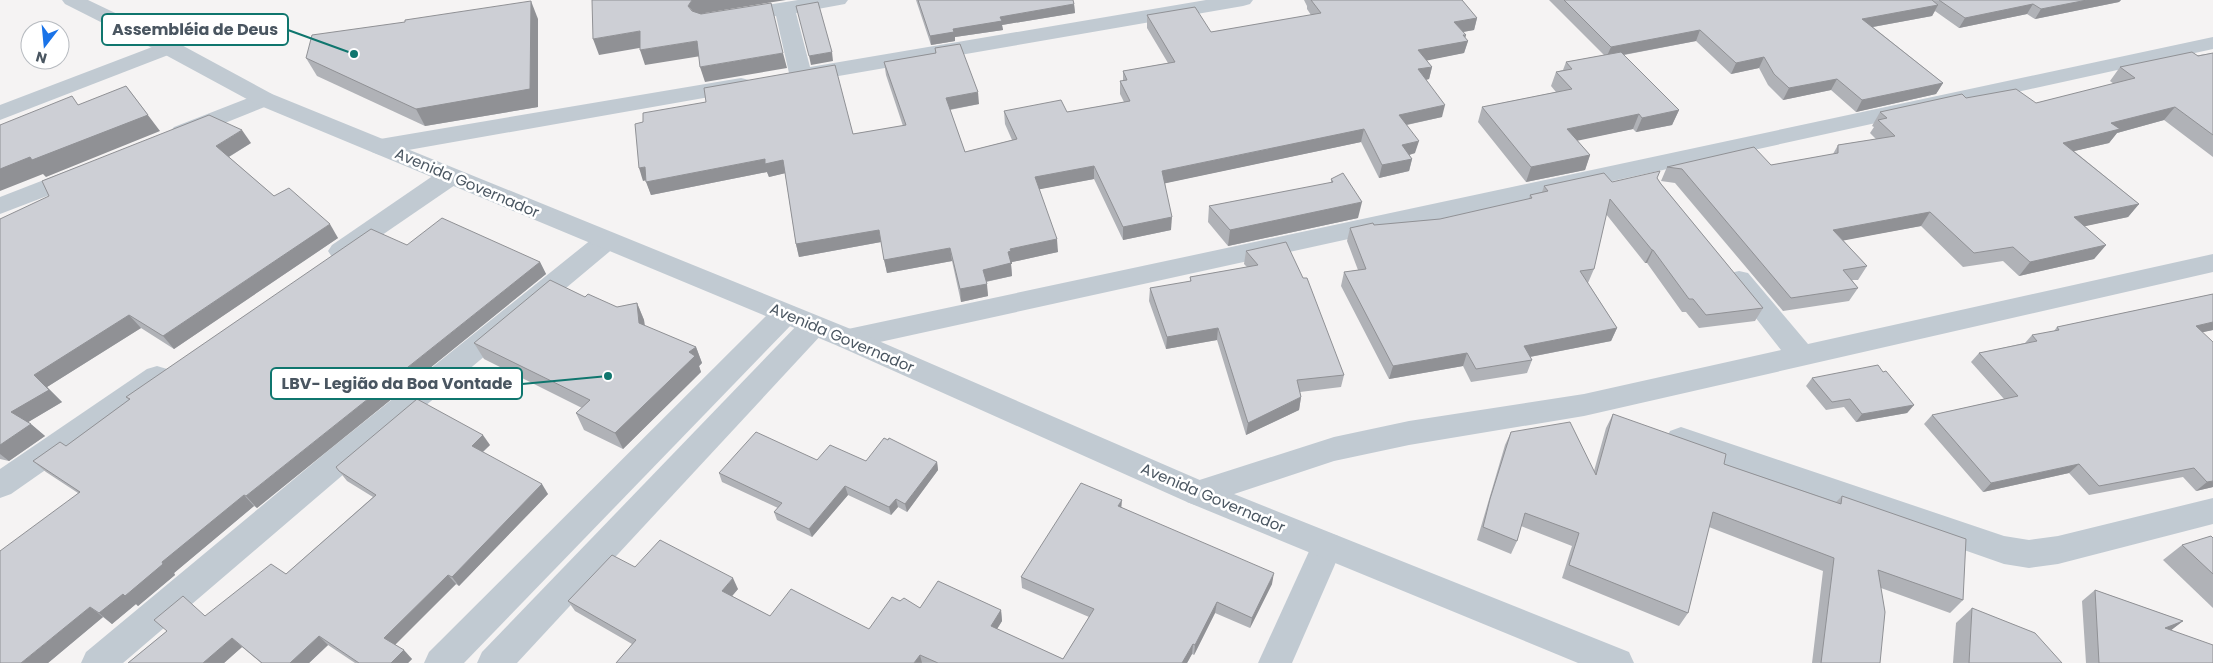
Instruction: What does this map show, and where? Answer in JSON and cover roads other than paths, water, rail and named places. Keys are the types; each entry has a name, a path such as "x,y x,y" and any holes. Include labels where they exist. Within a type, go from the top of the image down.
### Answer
{"street":[{"name":"Avenida Governador","path":"72,0 168,47 264,99 380,146 449,177 784,314 848,338 1198,493 1617,663"},
{"path":"714,19 838,0"},
{"path":"380,146 1243,0"},
{"path":"781,79 784,8"},
{"path":"848,338 2213,43"},
{"path":"0,113 168,47"},
{"path":"164,140 264,99"},
{"path":"0,206 100,166"},
{"path":"318,266 449,177"},
{"path":"98,663 340,459 606,241"},
{"path":"1721,258 1802,356"},
{"path":"1198,493 1334,449 1409,433 1584,405 2213,263"},
{"path":"441,663 784,314"},
{"path":"494,663 814,326"},
{"path":"0,485 180,362"},
{"path":"1584,405 2004,550 2029,554 2058,550 2213,510"},
{"path":"1275,663 1327,546"}],"place":[{"name":"Assembléia de Deus","path":"354,54"},
{"name":"LBV- Legião da Boa Vontade","path":"608,376"}]}
